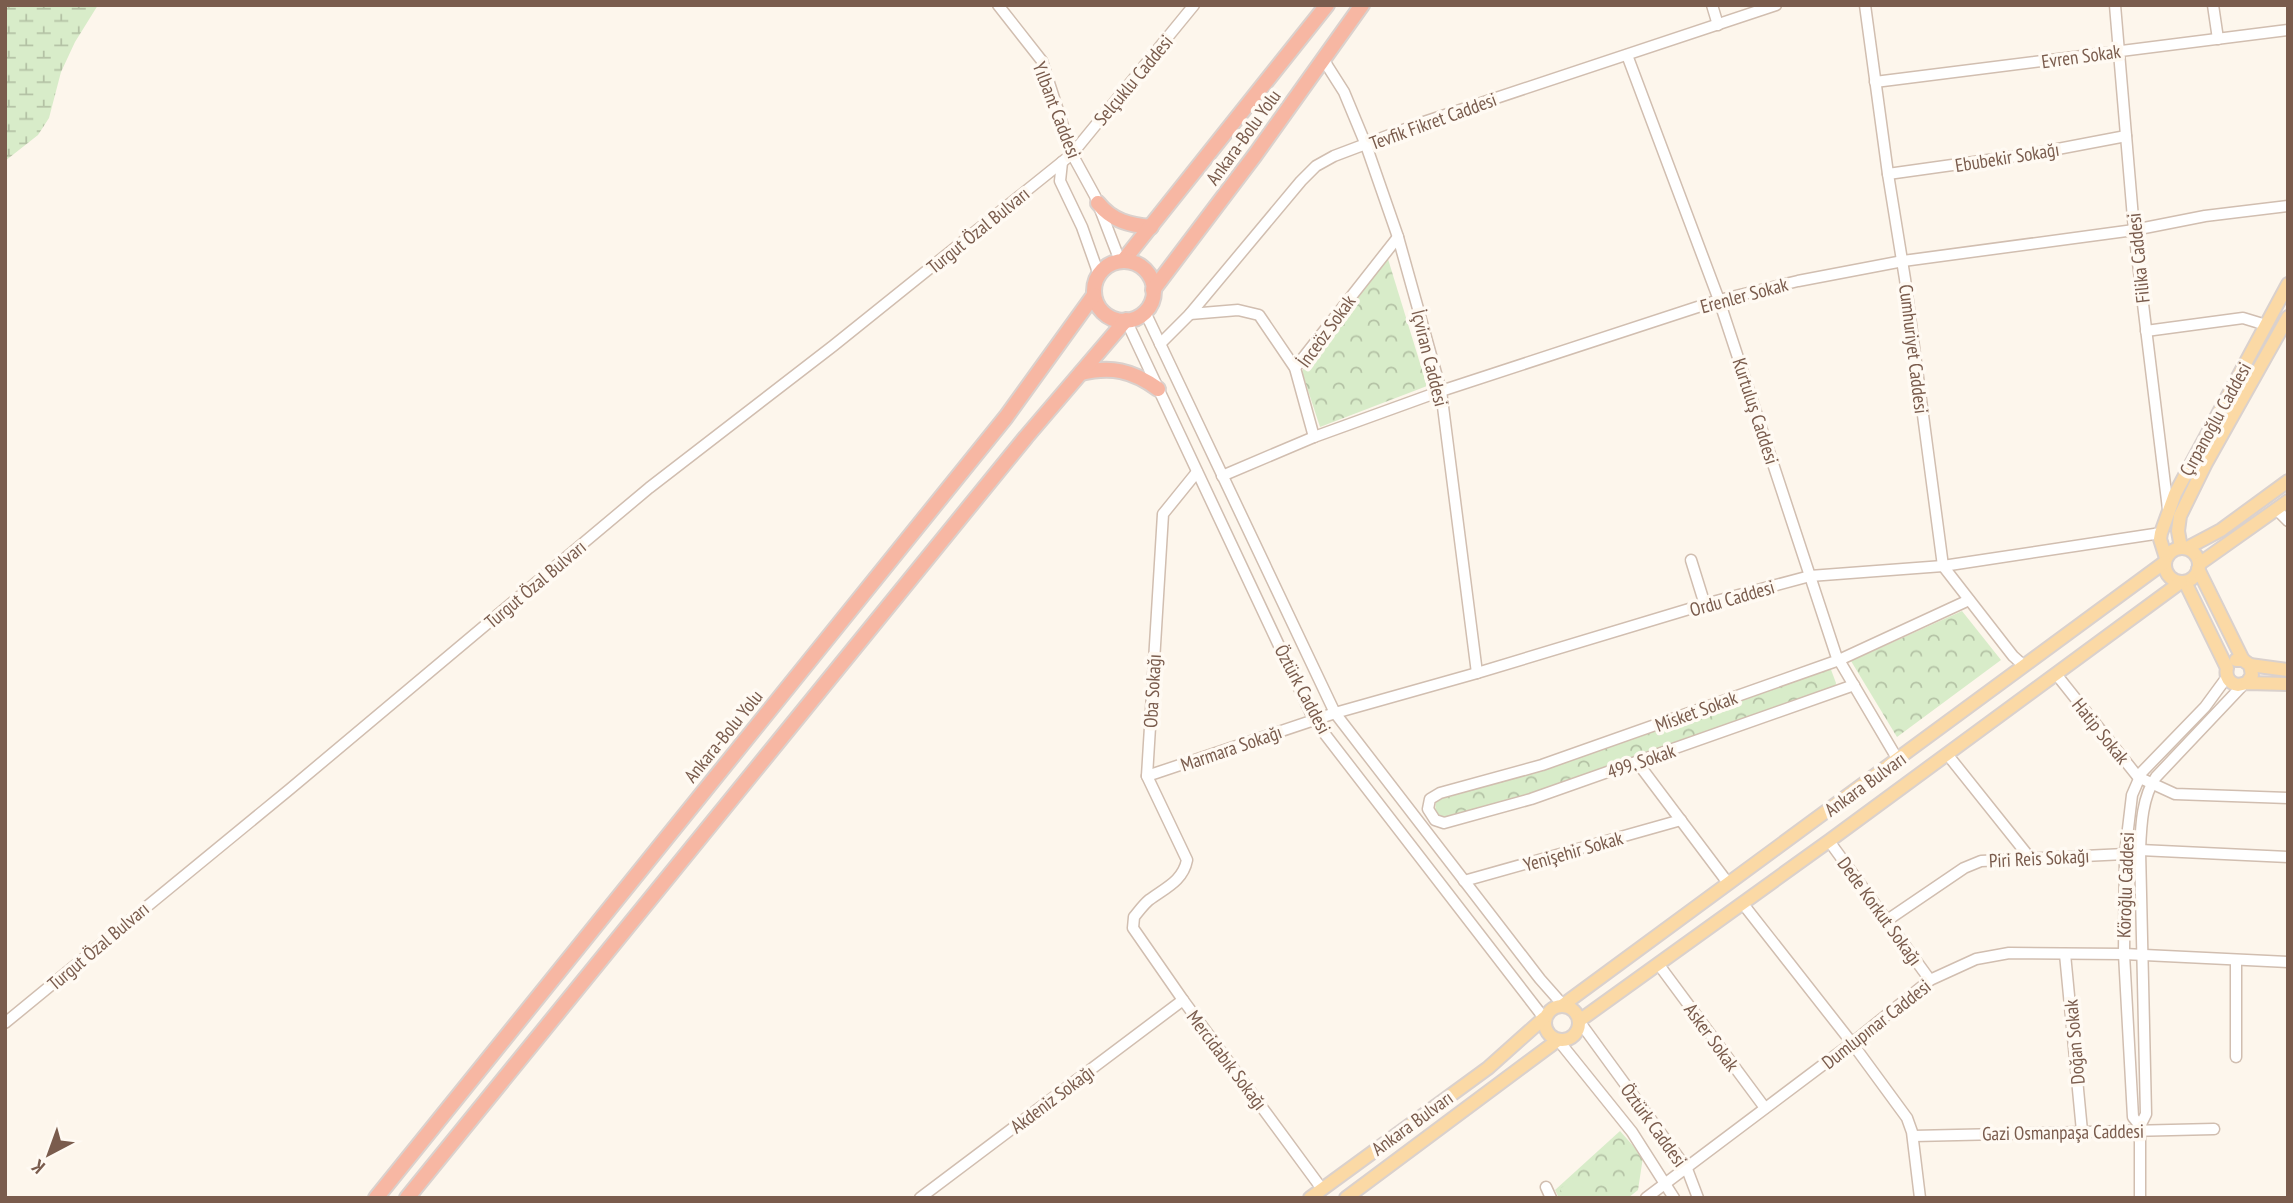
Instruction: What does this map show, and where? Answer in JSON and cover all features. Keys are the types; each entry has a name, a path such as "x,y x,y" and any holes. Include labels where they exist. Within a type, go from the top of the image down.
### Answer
{"highway":[{"name":"Ankara-Bolu Yolu","path":"1122,261 1328,5"},
{"name":"Ankara-Bolu Yolu","path":"1153,290 1255,155 1362,5"},
{"path":"1098,203 1107,213 1119,220 1151,227"},
{"path":"1122,261 1131,262 1144,269 1149,275 1153,290 1151,302 1145,312 1126,320 1118,320 1105,314 1094,295 1099,275 1108,265 1122,261"},
{"name":"Ankara-Bolu Yolu","path":"376,1198 1006,417 1094,295"},
{"path":"407,1198 1000,469 1126,320"},
{"path":"1081,373 1101,368 1121,370 1141,377 1158,389"}],"main road":[{"name":"Çırpanoğlu Caddesi","path":"2161,533 2182,480 2288,284"},
{"name":"Çırpanoğlu Caddesi","path":"2184,548 2178,531 2180,516 2206,463 2283,335 2288,317"},
{"name":"Ankara Bulvarı","path":"1310,1198 1488,1068 1554,1007 1563,1005 1898,760 2165,560 2172,551 2221,530 2288,481"},
{"name":"Ankara Bulvarı","path":"1346,1198 1558,1040 1572,1037 1579,1021 2194,576 2198,567 2282,505"},
{"path":"2161,533 2165,570 2170,577 2183,582 2234,684 2288,684"},
{"path":"2184,548 2195,554 2198,567 2252,675 2245,684"},
{"path":"2227,672 2233,661 2288,670"},
{"path":"1563,1005 1573,1009 1579,1021"},
{"path":"1544,1018 1547,1032 1558,1040"}],"street":[{"name":"Yılbant Caddesi","path":"998,5 1042,61 1072,154 1098,203 1122,261"},
{"name":"Selçuklu Caddesi","path":"1072,154 1194,5"},
{"path":"1712,5 1718,25"},
{"name":"Tevfik Fikret Caddesi","path":"1160,344 1190,314 1301,181 1316,166 1334,156 1424,122 1776,5"},
{"name":"Cumhuriyet Caddesi","path":"1866,5 1943,566 2012,656 2023,665"},
{"name":"Filika Caddesi","path":"2115,5 2134,230 2169,510"},
{"path":"2213,5 2218,39"},
{"name":"Evren Sokak","path":"1875,82 2288,30"},
{"name":"Kurtuluş Caddesi","path":"1627,55 1719,300 1839,660 1898,760"},
{"name":"İçviran Caddesi","path":"1323,59 1344,92 1366,145 1398,237 1441,391 1477,673"},
{"name":"Ebubekir Sokağı","path":"1888,174 2018,156 2126,136"},
{"name":"Turgut Özal Bulvarı","path":"5,1023 290,789 649,488 1072,154"},
{"name":"Yılbant Caddesi","path":"1062,162 1060,181 1082,228 1099,275"},
{"name":"Erenler Sokak","path":"1222,476 1314,437 1441,391 1719,300 1798,281 1903,261 2288,206"},
{"name":"İnceöz Sokak","path":"1314,437 1295,368 1398,237"},
{"path":"1190,314 1238,310 1259,315 1295,368"},
{"name":"Öztürk Caddesi","path":"1145,312 1335,713 1540,979 1563,1005"},
{"path":"2146,331 2243,318 2266,325"},
{"name":"Öztürk Caddesi","path":"1126,320 1314,720 1544,1018"},
{"name":"Oba Sokağı","path":"1133,928 1133,917 1146,902 1180,878 1187,860 1147,776 1163,514 1197,472"},
{"path":"2282,505 2288,521"},
{"name":"Ordu Caddesi","path":"1314,720 1810,576 1943,566 2161,533"},
{"path":"1691,560 1705,605"},
{"name":"Misket Sokak","path":"1429,812 1430,799 1440,793 1542,765 1839,660 1969,600"},
{"name":"Köroğlu Caddesi","path":"2140,1128 2133,1117 2124,954 2125,853 2130,806 2138,777 2205,707 2227,672"},
{"name":"Hatip Sokak","path":"2056,674 2138,777 2151,785 2184,795 2288,798"},
{"name":"Köroğlu Caddesi","path":"2140,1198 2140,1128 2146,1115 2141,956 2140,850 2143,812 2151,785 2245,684"},
{"name":"499. Sokak","path":"1429,812 1435,820 1441,822 1459,820 1531,799 1854,685"},
{"name":"Marmara Sokağı","path":"1147,776 1314,720"},
{"path":"1947,754 2030,858"},
{"path":"1637,762 1728,883"},
{"name":"Yenişehir Sokak","path":"1464,881 1681,820"},
{"name":"Dede Korkut Sokağı","path":"1829,841 1930,980"},
{"path":"2140,850 2288,857"},
{"name":"Piri Reis Sokağı","path":"1886,921 1964,868 1982,861 2125,853"},
{"path":"1743,904 1907,1118 1913,1136 1920,1198"},
{"name":"Mercidabık Sokağı","path":"1133,928 1322,1189"},
{"name":"Dumlupınar Caddesi","path":"1646,1198 1852,1043 1930,980 1960,966 1988,956 2009,953 2124,954 2288,962"},
{"name":"Doğan Sokak","path":"2065,954 2082,1131"},
{"path":"2236,961 2236,1057"},
{"name":"Asker Sokak","path":"1659,965 1765,1108"},
{"name":"Akdeniz Sokağı","path":"920,1198 1183,1000"},
{"name":"Öztürk Caddesi","path":"1579,1021 1687,1169 1698,1198"},
{"name":"Öztürk Caddesi","path":"1558,1040 1632,1132 1674,1198"},
{"name":"Gazi Osmanpaşa Caddesi","path":"1913,1136 2140,1128 2214,1129"},
{"path":"1546,1187 1551,1198"}],"green space":[{"path":"5,5 98,5 75,42 61,72 49,118 38,135 5,161"},
{"path":"1388,259 1427,386 1320,427 1302,372 1305,363"},
{"path":"1962,611 2001,660 1897,737 1851,661"},
{"path":"1830,667 1836,683 1835,688 1641,758 1543,790 1445,819 1435,812 1436,800 1443,795 1507,780"},
{"path":"1620,1131 1643,1157 1638,1190 1628,1198 1559,1198 1555,1190"},
{"path":"1575,1176 1590,1198 1565,1198 1560,1189"}]}
